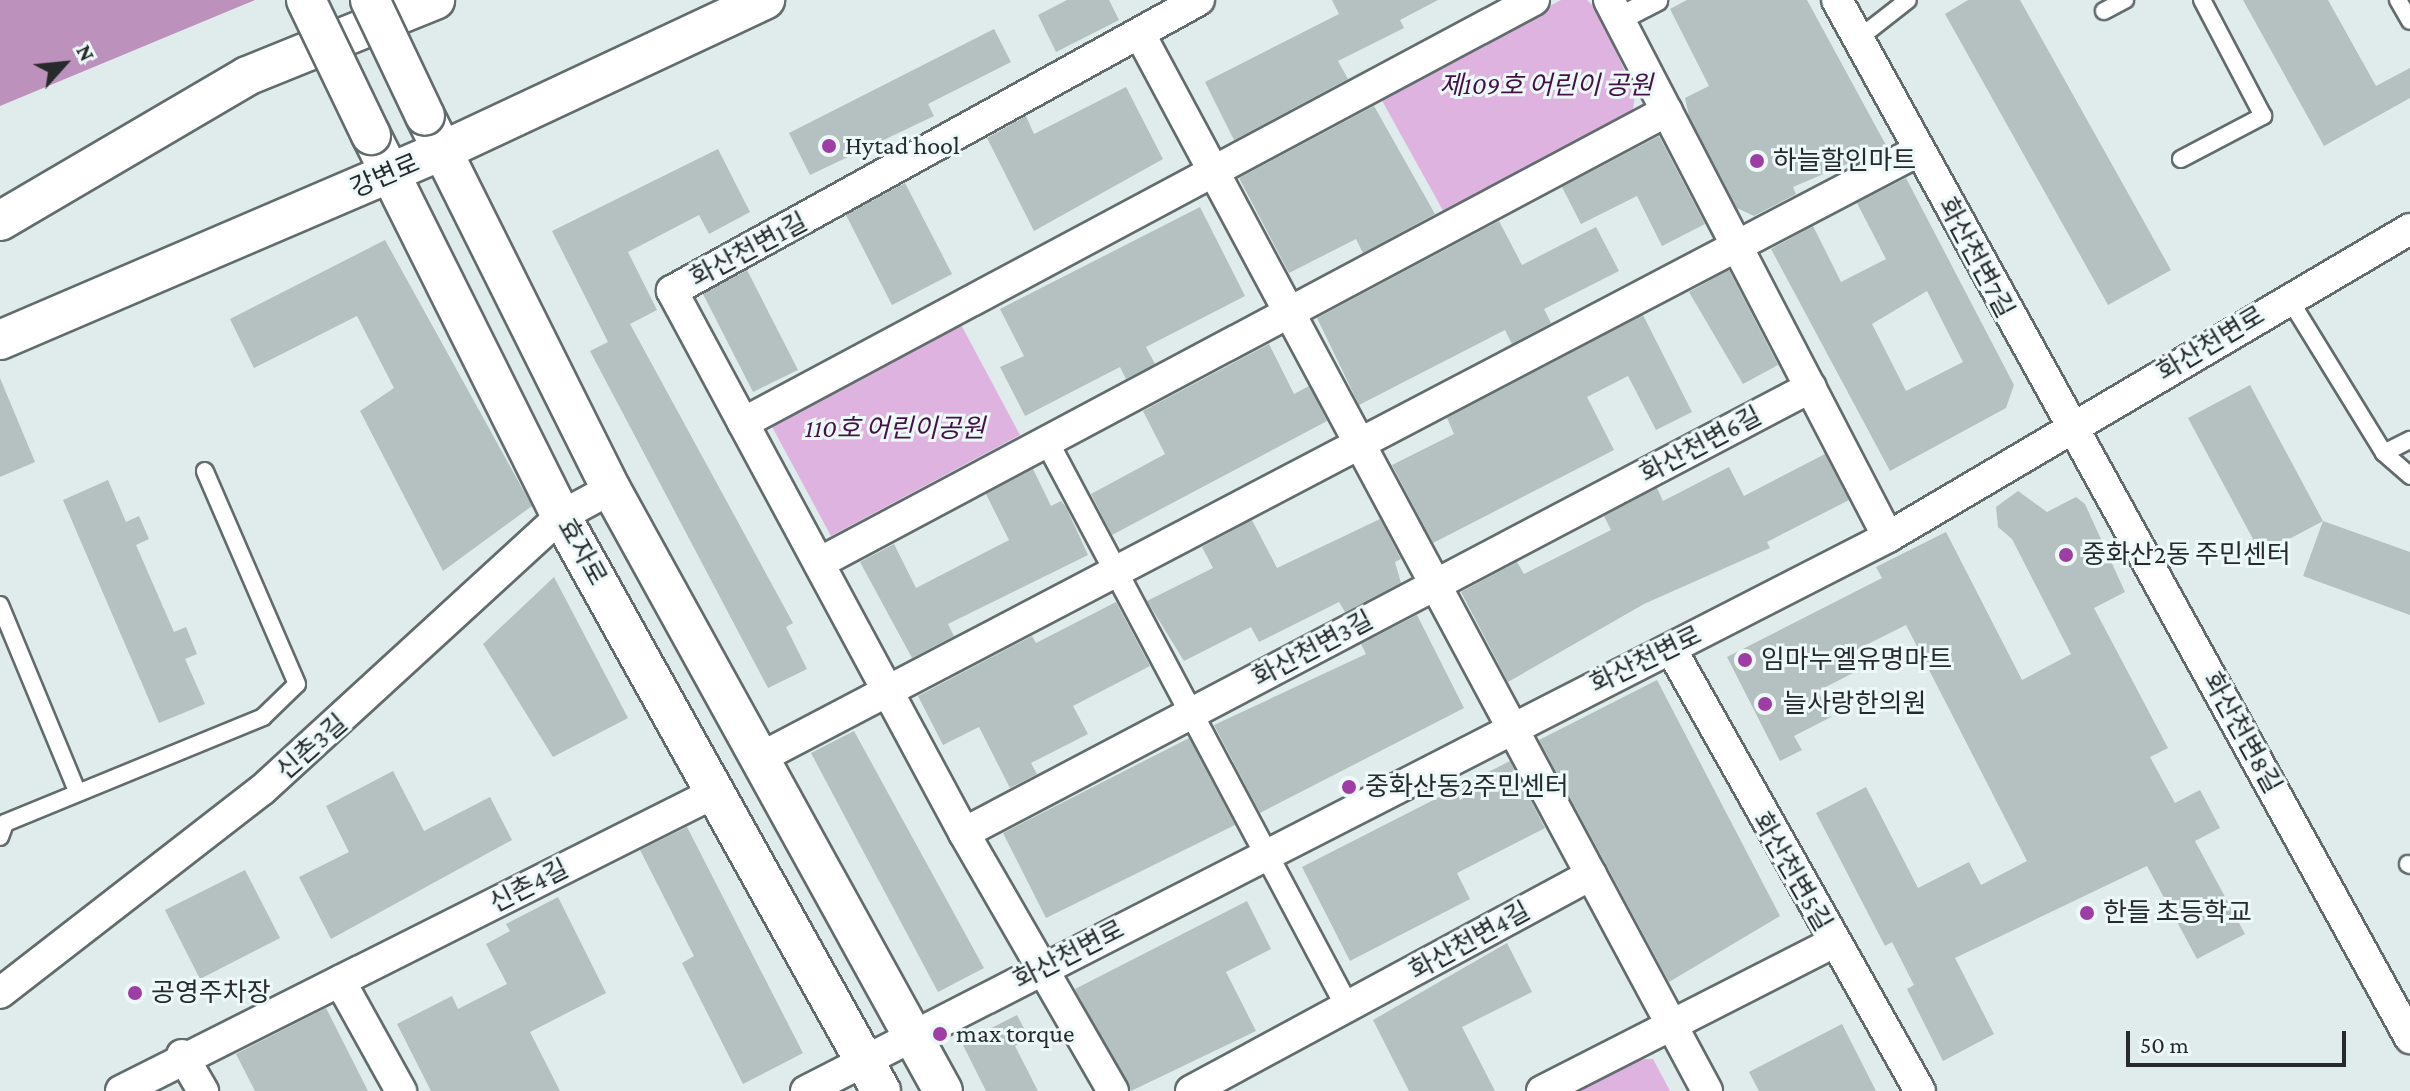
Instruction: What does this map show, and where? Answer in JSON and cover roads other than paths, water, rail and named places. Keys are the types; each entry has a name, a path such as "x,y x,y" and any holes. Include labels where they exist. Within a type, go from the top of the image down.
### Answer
{"street":[{"name":"효자로","path":"306,0 561,516 718,791 873,1075"},
{"path":"370,0 611,489 758,759 914,1033 943,1091"},
{"path":"0,221 247,76 435,0"},
{"name":"강변로","path":"0,340 442,151 765,0"},
{"path":"1199,0 1142,38 1707,1091"},
{"path":"743,423 1534,0"},
{"path":"1656,0 1614,10 1888,537"},
{"name":"화산천변7길","path":"1837,0 2048,393 2075,427"},
{"name":"화산천변1길","path":"1113,1091 964,833 672,291 1142,38"},
{"path":"819,563 1287,310 1667,111"},
{"path":"758,759 1918,151"},
{"name":"화산천변로","path":"873,1075 914,1033 1888,537 2288,297 2410,229"},
{"name":"화산천변6길","path":"1591,503 1811,387"},
{"name":"화산천변8길","path":"2075,427 2410,1038"},
{"path":"1046,440 1348,1008"},
{"name":"신촌3길","path":"0,993 274,780 561,516 611,489"},
{"name":"화산천변3길","path":"1192,713 1591,503"},
{"name":"화산천변5길","path":"1671,649 1833,943 1920,1091"},
{"path":"964,833 1192,713"},
{"name":"신촌4길","path":"121,1091 182,1055 340,981 718,791"},
{"name":"화산천변4길","path":"1191,1091 1591,875"},
{"path":"1542,1091 1670,1023 1833,943"},
{"path":"340,981 401,1091"},
{"path":"182,1055 203,1091"},
{"path":"806,1091 873,1075"}],"lane":[{"path":"1858,39 1908,0"},
{"path":"2104,11 2125,0"},
{"path":"2181,159 2263,116 2202,0"},
{"path":"2398,0 2410,21"},
{"path":"2288,297 2384,453 2410,476"},
{"path":"2384,453 2410,440"},
{"path":"2,824 263,717 297,684 205,471"},
{"path":"0,605 77,791"}],"place":[{"name":"Hytad hool","path":"829,146"},
{"name":"하늘할인마트","path":"1757,161"},
{"name":"중화산2동 주민센터","path":"2066,555"},
{"name":"임마누엘유명마트","path":"1745,660"},
{"name":"늘사랑한의원","path":"1765,704"},
{"name":"중화산동2주민센터","path":"1349,787"},
{"name":"한들 초등학교","path":"2087,913"},
{"name":"공영주차장","path":"135,993"},
{"name":"max torque","path":"940,1034"}],"park label":[{"name":"제109호 어린이 공원","path":"1546,86"},
{"name":"110호 어린이공원","path":"895,429"}]}
